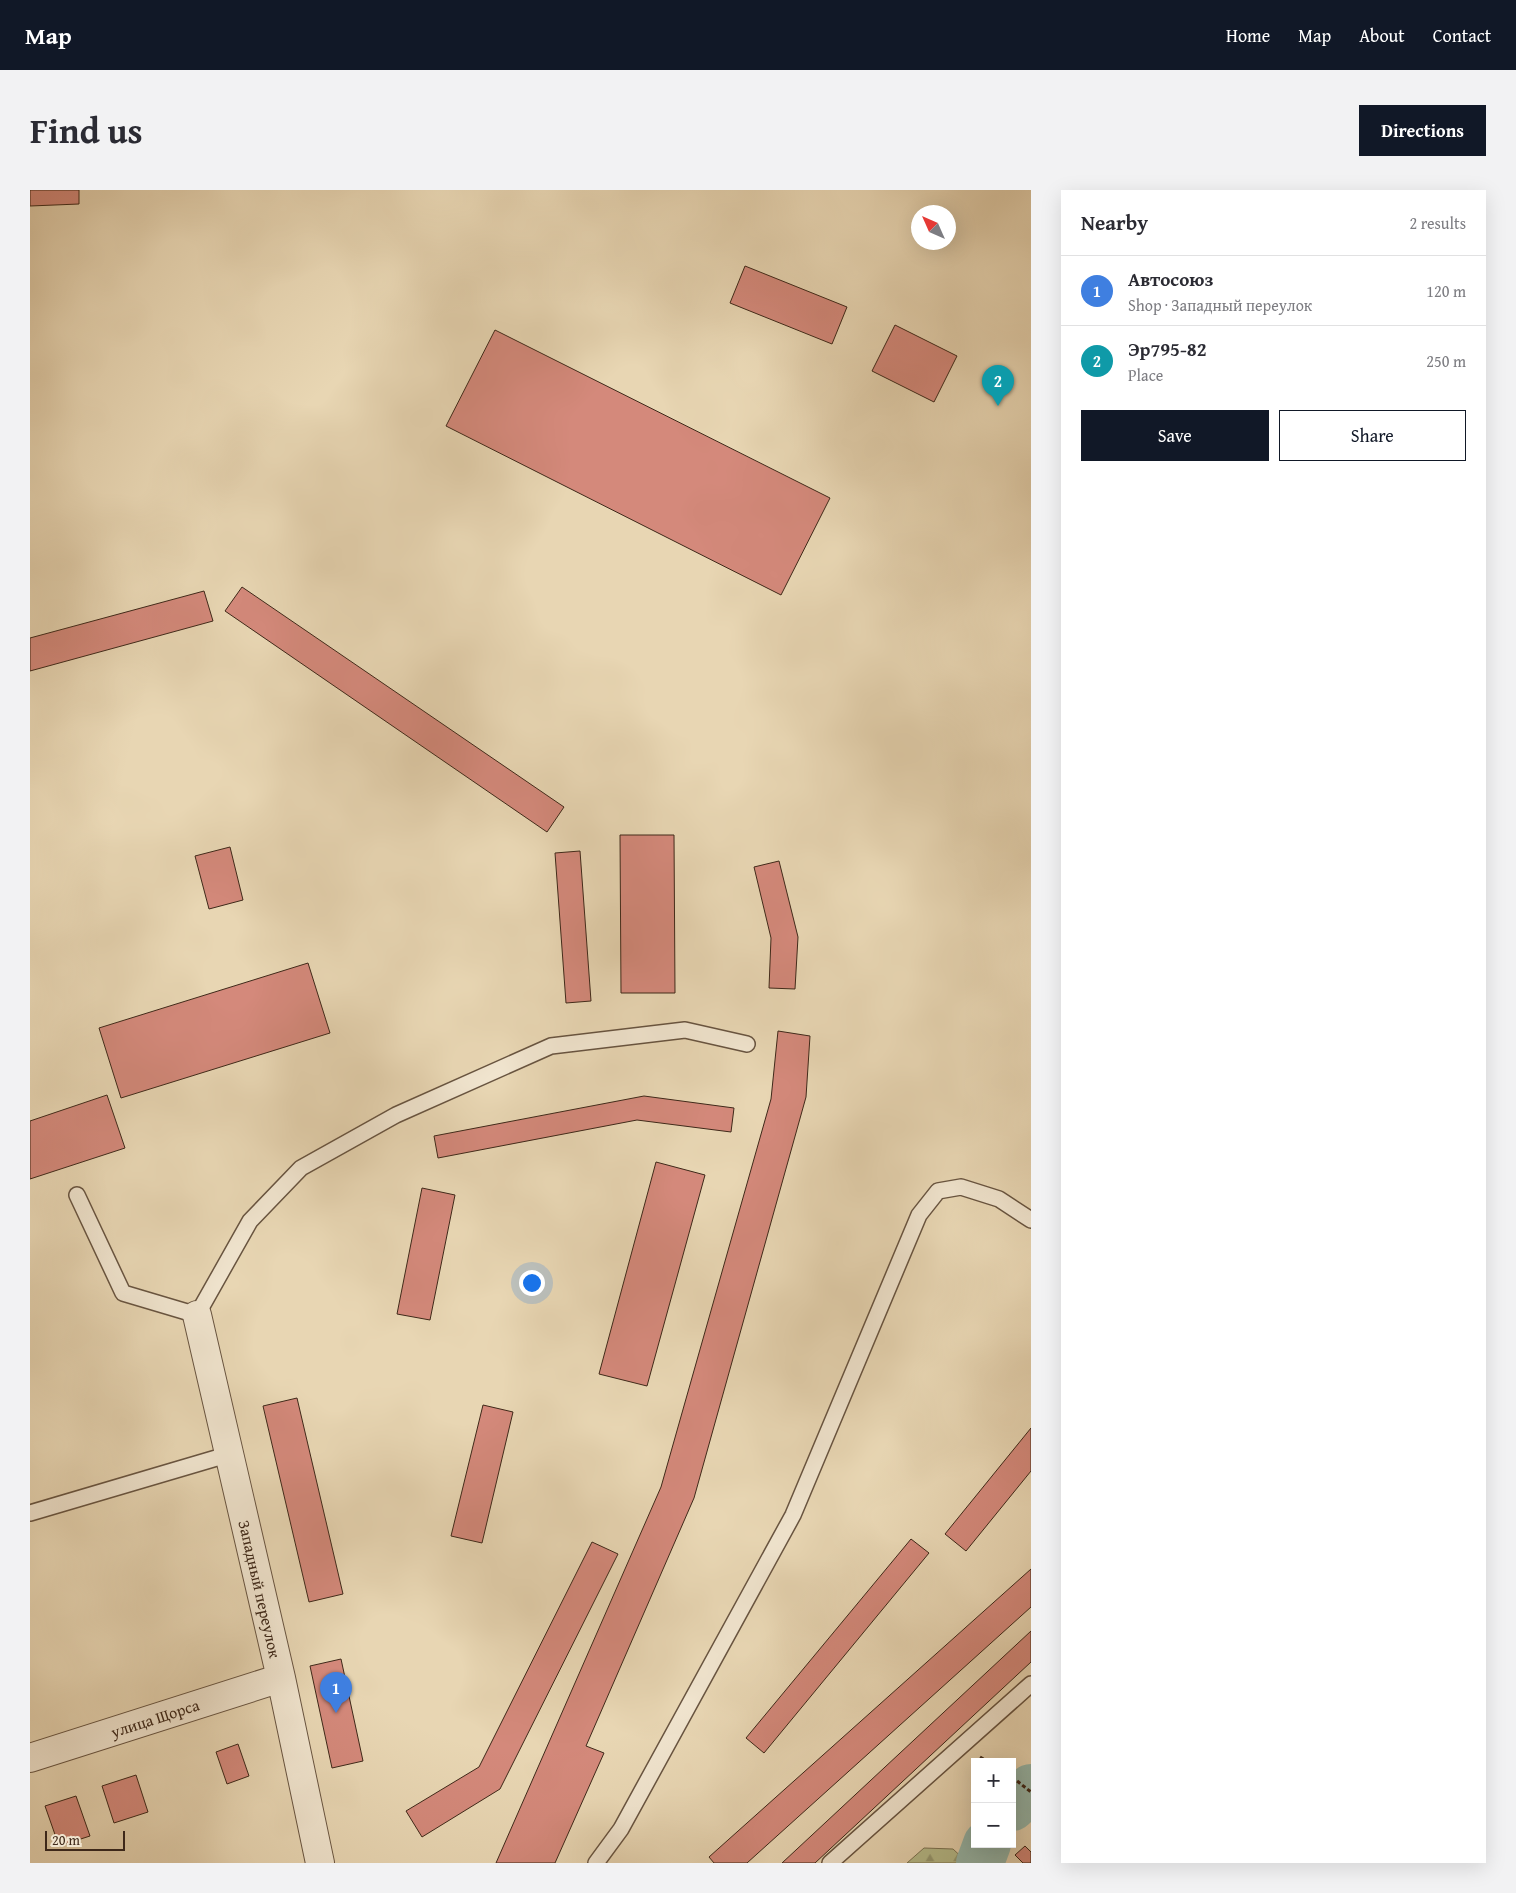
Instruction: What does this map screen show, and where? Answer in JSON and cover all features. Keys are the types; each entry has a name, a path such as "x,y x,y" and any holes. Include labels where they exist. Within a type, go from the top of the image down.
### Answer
{"street":[{"name":"Западный переулок","path":"197,1315 281,1678 315,1859"},
{"name":"улица Щорса","path":"30,1758 281,1678"}],"lane":[{"path":"77,1195 123,1293 197,1315 250,1221 301,1168 396,1115 551,1046 685,1030 747,1044"},
{"path":"596,1863 622,1826 793,1515 919,1215 938,1191 961,1187 999,1199 1031,1220"},
{"path":"30,1513 230,1454"},
{"path":"830,1863 1031,1684"}],"path":[{"path":"1016,1780 1031,1792"}],"green space":[{"path":"924,1848 953,1849 968,1863 907,1863"}],"building":[{"path":"30,190 79,190 79,204 30,206"},
{"path":"745,266 847,307 832,344 730,303"},
{"path":"895,325 957,356 934,402 872,371"},
{"path":"495,330 830,498 781,595 446,426"},
{"path":"242,587 564,807 547,832 225,611"},
{"path":"204,591 213,621 30,671 30,638"},
{"path":"620,835 674,835 675,993 621,993"},
{"path":"230,847 243,900 209,909 195,856"},
{"path":"580,851 591,1001 566,1003 555,853"},
{"path":"779,861 798,937 795,989 769,988 771,938 754,867"},
{"path":"308,963 330,1033 121,1098 99,1028"},
{"path":"778,1031 810,1036 806,1097 694,1498 586,1746 604,1753 555,1863 496,1863 661,1487 771,1099"},
{"path":"107,1095 125,1148 30,1179 30,1121"},
{"path":"644,1096 734,1108 731,1132 637,1120 438,1158 434,1136"},
{"path":"656,1162 705,1175 647,1386 599,1374"},
{"path":"422,1188 455,1195 430,1320 397,1314"},
{"path":"297,1398 343,1594 309,1602 263,1406"},
{"path":"483,1405 513,1412 482,1543 451,1536"},
{"path":"1031,1428 1031,1471 966,1551 945,1534"},
{"path":"911,1539 929,1553 764,1753 746,1738"},
{"path":"592,1542 618,1554 500,1789 422,1837 406,1811 479,1767"},
{"path":"1031,1569 1031,1607 747,1863 714,1863 709,1857"},
{"path":"1031,1631 1031,1662 815,1863 782,1863"},
{"path":"341,1659 363,1761 332,1768 310,1666"},
{"path":"238,1744 249,1776 227,1784 216,1752"},
{"path":"136,1775 148,1812 114,1823 102,1786"},
{"path":"76,1796 90,1836 59,1846 45,1806"},
{"path":"1025,1846 1031,1852 1031,1863 1023,1863 1015,1855"}],"waterway":[{"path":"1016,1803 1031,1788"},
{"path":"980,1863 986,1848"}],"place":[{"name":"Эр795-82","path":"998,406"},
{"name":"Автосоюз","path":"336,1713"}]}
